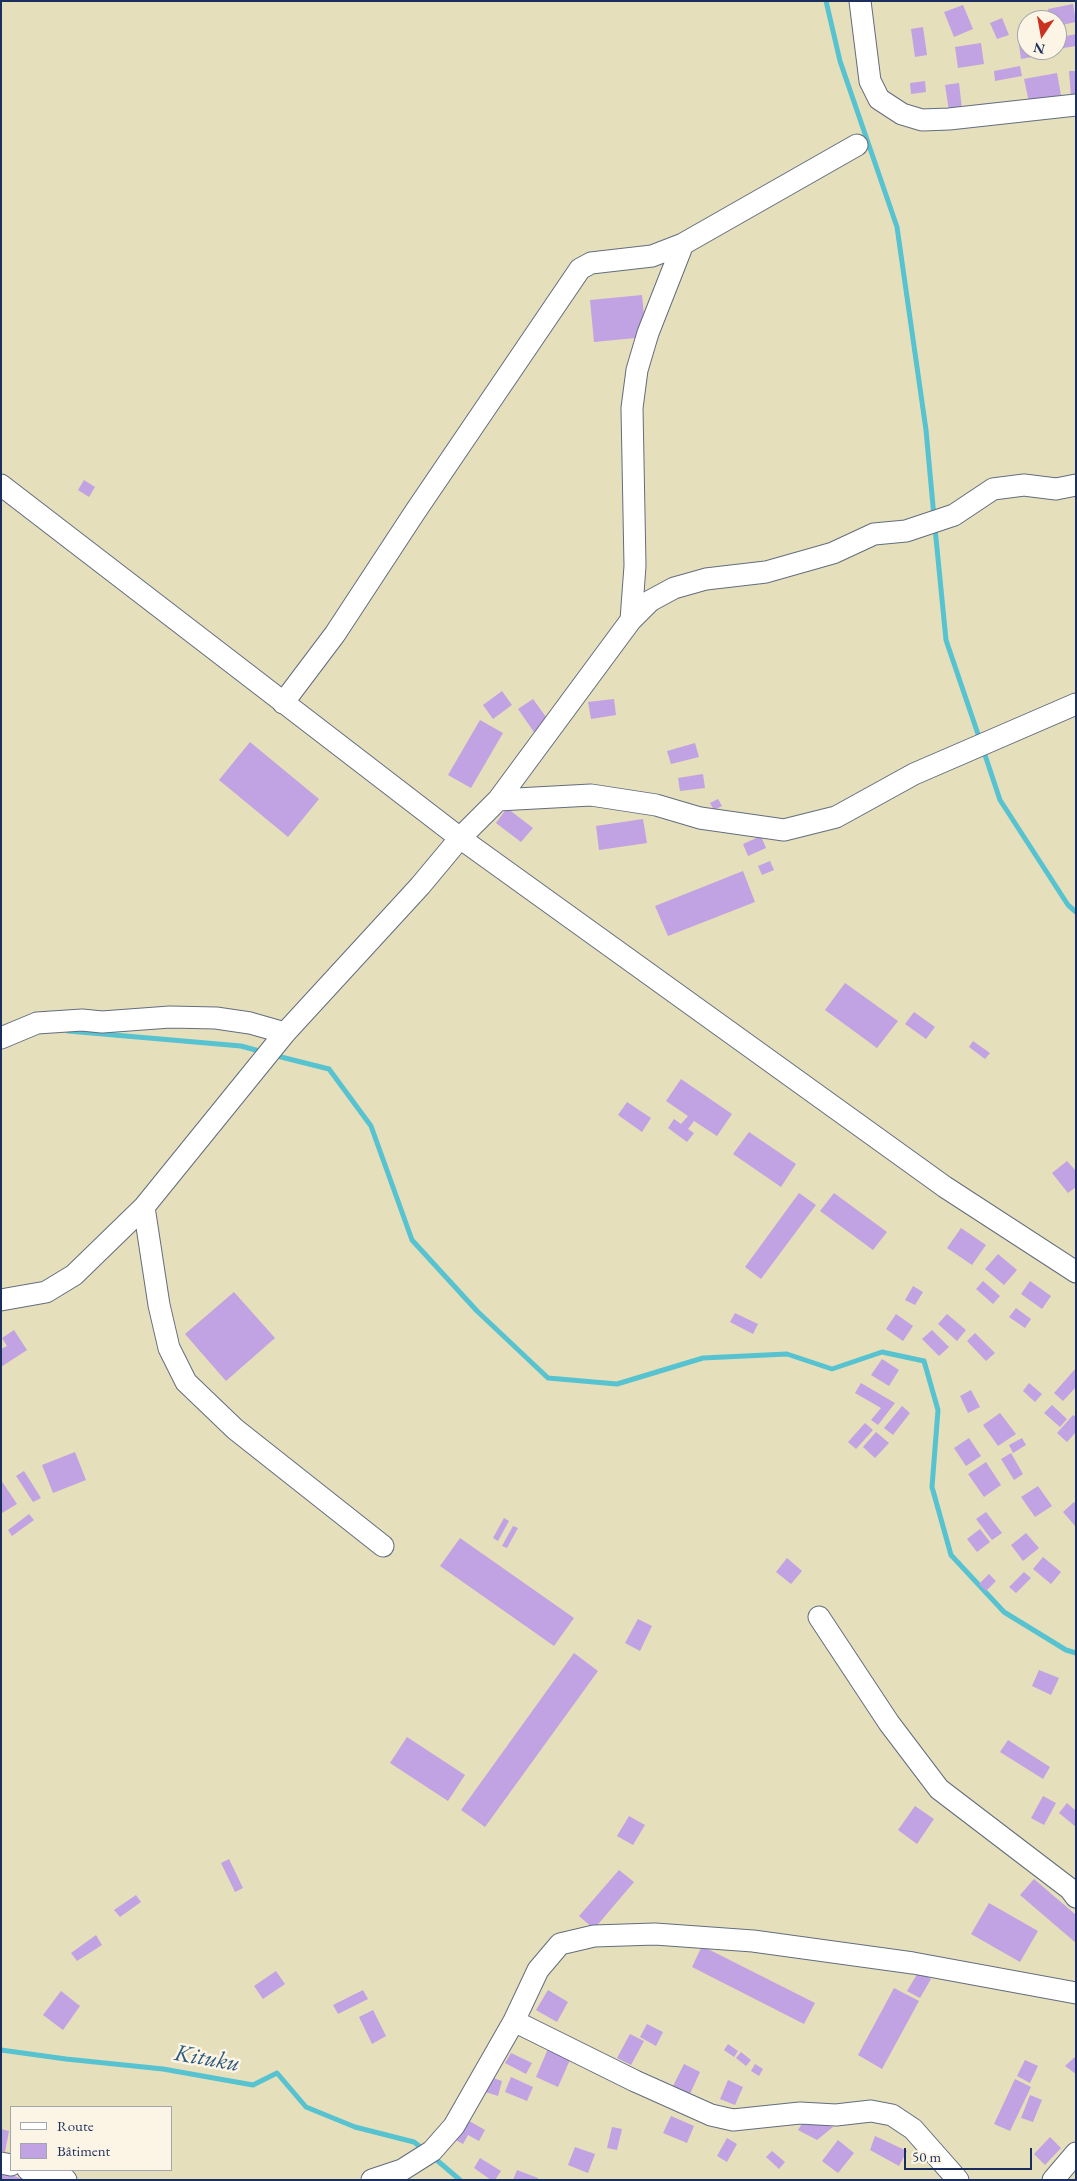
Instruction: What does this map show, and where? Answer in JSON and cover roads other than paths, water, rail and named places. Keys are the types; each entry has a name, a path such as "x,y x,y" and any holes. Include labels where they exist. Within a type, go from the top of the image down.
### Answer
{"street":[{"path":"860,1 870,81 879,99 902,114 922,120 949,119 1076,105"},
{"path":"284,703 335,634 469,431 580,269 591,263 652,256 683,244 857,145"},
{"path":"631,620 635,566 632,408 637,370 648,333 683,244"},
{"path":"1,485 460,838 945,1187 1076,1272"},
{"path":"2,1299 46,1292 74,1275 144,1207 285,1033 400,908 460,838 498,800 631,620 650,601 674,588 706,579 766,572 833,553 874,534 906,531 954,516 993,490 1024,486 1056,489 1076,485"},
{"path":"498,800 591,795 656,805 700,818 784,830 836,817 914,774 1076,704"},
{"path":"1,1038 37,1023 82,1020 102,1022 170,1017 216,1018 285,1033"},
{"path":"144,1207 159,1305 169,1348 186,1382 236,1428 383,1546"},
{"path":"819,1617 889,1723 938,1790 1076,1896"},
{"path":"372,2180 402,2170 432,2151 454,2126 514,2021 538,1970 560,1944 594,1936 655,1934 818,1949 913,1963 1076,1994"},
{"path":"514,2021 711,2115 733,2120 800,2113 836,2115 871,2111 892,2115 912,2128 958,2180"},
{"path":"1053,2180 1076,2153"},
{"path":"32,2171 66,2180"}],"waterway":[{"path":"826,1 840,61 897,227 926,430 934,517"},
{"path":"935,528 946,640 980,740"},
{"path":"983,749 1000,800 1068,905 1076,912"},
{"path":"68,1031 241,1046 263,1052"},
{"path":"273,1055 329,1069 371,1126 412,1240 477,1311 548,1378 617,1384 703,1358 787,1354 832,1369 882,1352 924,1361 938,1410 932,1487 951,1555 1004,1612 1066,1650 1076,1653"},
{"name":"Kituku","path":"1,2050 163,2069 253,2085 277,2073 306,2107 355,2127 414,2142 423,2149"},
{"name":"Kituku","path":"432,2156 460,2180"}]}
